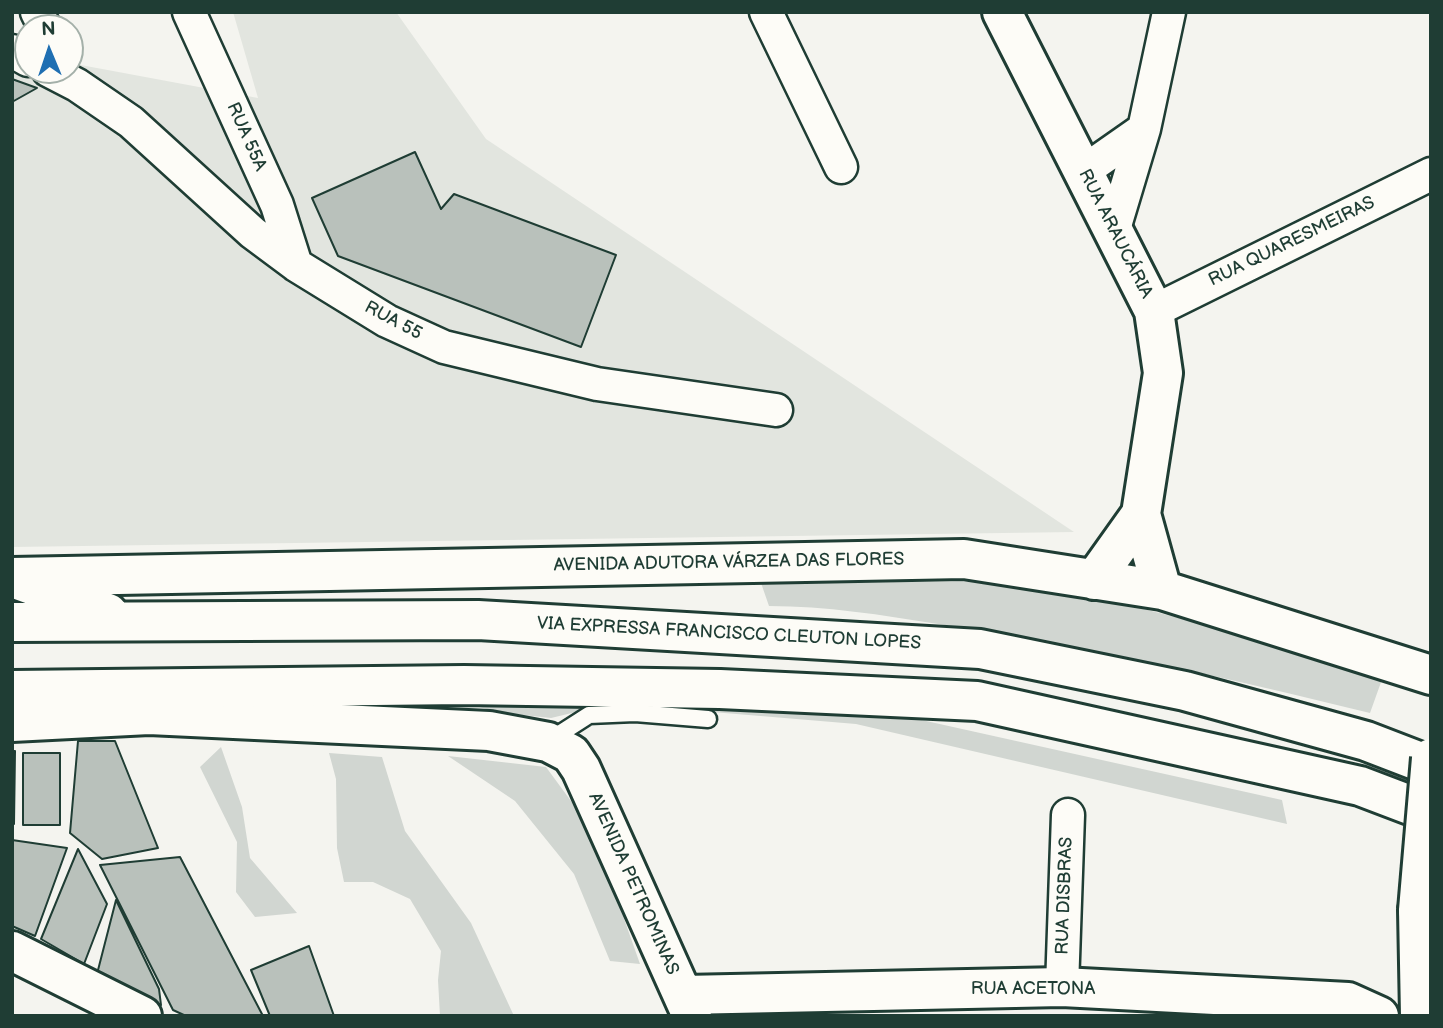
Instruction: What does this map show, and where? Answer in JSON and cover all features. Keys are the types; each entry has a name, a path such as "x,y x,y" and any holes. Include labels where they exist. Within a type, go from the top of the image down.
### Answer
{"main road":[{"name":"RUA ARAUCÁRIA","path":"1002,12 1154,311 1163,373 1141,514 1162,590"},
{"name":"RUA ARAUCÁRIA","path":"1094,580 1141,514"},
{"name":"AVENIDA ADUTORA VÁRZEA DAS FLORES","path":"12,577 964,559 1162,590 1431,675"},
{"path":"12,577 130,621"},
{"name":"VIA EXPRESSA FRANCISCO CLEUTON LOPES","path":"12,622 478,620 980,649 1185,691 1366,741 1431,766"},
{"path":"12,690 464,685 720,689 977,701 1360,786 1431,813"},
{"path":"12,722 149,715 489,731 560,748"},
{"name":"AVENIDA PETROMINAS","path":"560,748 581,769 688,1005"},
{"path":"1420,1016 1418,910 1431,758"},
{"path":"1360,786 1431,842"},
{"path":"12,951 142,1016"},
{"name":"RUA ACETONA","path":"688,1005 1068,1001 1348,1002 1379,1016"}],"street":[{"name":"RUA 55A","path":"189,12 277,205 296,265"},
{"path":"766,12 841,167"},
{"path":"1114,229 1144,129 1169,12"},
{"name":"RUA 55","path":"81,84 131,122 253,233 296,265 387,321 444,347 597,384 776,410"},
{"path":"1084,172 1144,129"},
{"name":"RUA QUARESMEIRAS","path":"1154,311 1431,174"},
{"name":"RUA DISBRAS","path":"1068,815 1068,1001"}],"lane":[{"path":"560,748 589,715 635,713 708,719"}],"shaded area":[{"path":"233,12 396,12 486,139 1074,532 12,547 12,52 14,84 84,84 84,66 258,98"},
{"path":"1035,581 1385,671 1370,713 1209,675 993,632 854,612 769,606 761,583"},
{"path":"433,696 854,705 1282,800 1287,824 856,724 653,707 601,706 551,718 504,713"},
{"path":"221,747 242,807 250,858 297,913 255,917 236,892 237,842 200,767"},
{"path":"329,753 382,757 405,831 471,923 514,1016 440,1016 438,980 441,951 410,899 373,882 344,882 337,848 336,779"},
{"path":"448,756 546,767 593,831 640,964 610,961 574,874 515,801"}],"building":[{"path":"12,79 14,84 37,88 12,102"},
{"path":"415,152 441,209 454,194 616,255 581,347 338,256 312,198"},
{"path":"78,741 115,741 158,848 102,859 70,833"},
{"path":"12,751 15,751 14,824 12,823"},
{"path":"23,753 60,753 60,825 23,825"},
{"path":"12,840 67,848 35,936 12,926"},
{"path":"78,849 107,904 84,964 41,939"},
{"path":"180,857 263,1016 186,1016 173,1010 100,865"},
{"path":"116,900 159,989 161,1005 97,974"},
{"path":"309,946 334,1016 270,1016 251,970"}]}
